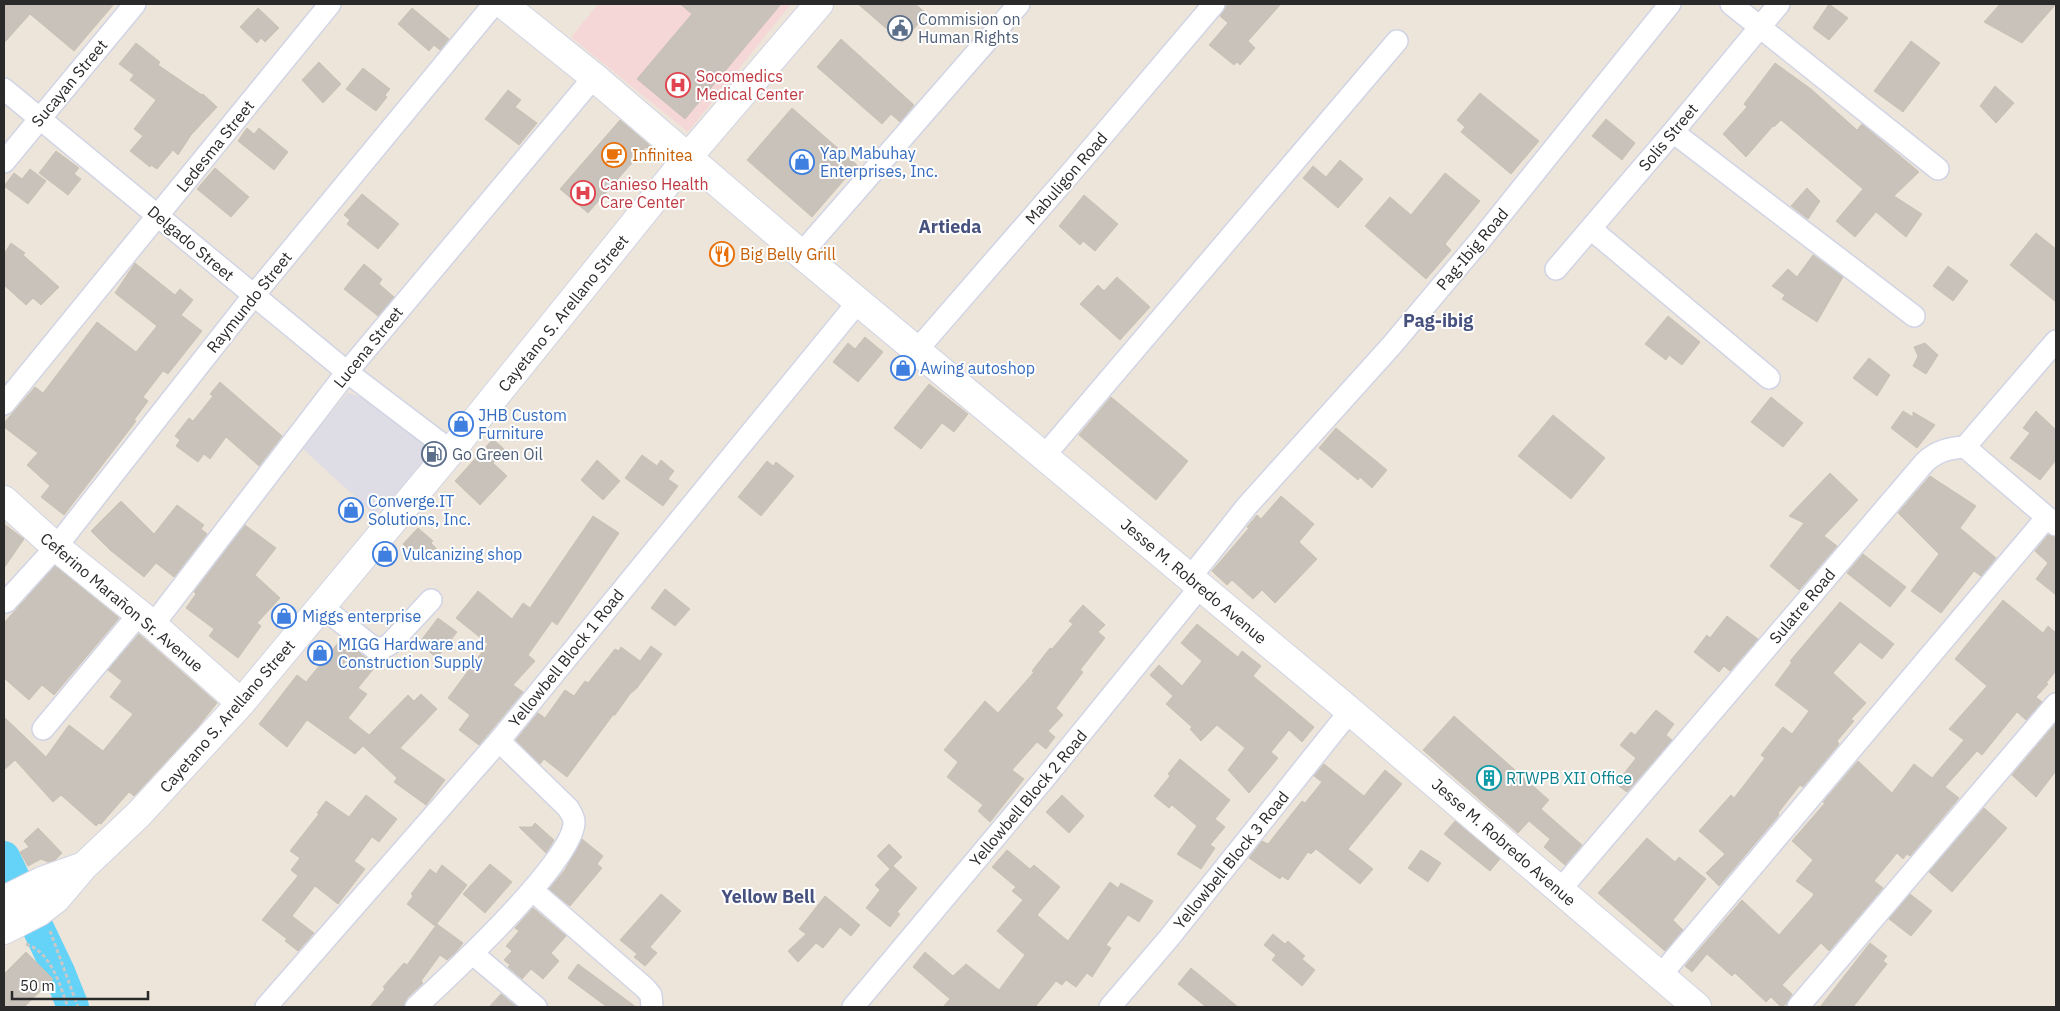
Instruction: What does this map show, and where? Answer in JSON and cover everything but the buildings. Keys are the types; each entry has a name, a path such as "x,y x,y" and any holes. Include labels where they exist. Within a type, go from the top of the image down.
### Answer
{"main road":[{"name":"Jesse M. Robredo Avenue","path":"502,4 594,77 858,302 1045,455 1698,1007"},
{"name":"Cayetano S. Arellano Street","path":"10,934 28,902 69,886 84,866 140,814 241,703 451,451 688,157 819,4"},
{"name":"Ceferino Marañon Sr. Avenue","path":"4,500 56,547 146,620 241,703"}],"street":[{"name":"Sucayan Street","path":"4,162 135,4"},
{"name":"Ledesma Street","path":"4,404 330,4"},
{"name":"Raymundo Street","path":"6,602 56,547 254,295 494,4"},
{"path":"801,254 1019,4"},
{"name":"Mabuligon Road","path":"917,350 1214,4"},
{"name":"Pag-Ibig Road","path":"1195,583 1247,506 1392,345 1482,238 1670,4"},
{"path":"1731,4 1938,168"},
{"name":"Solis Street","path":"1556,269 1779,4"},
{"path":"1045,455 1397,41"},
{"name":"Lucena Street","path":"43,729 146,620 347,372 594,77"},
{"name":"Delgado Street","path":"4,89 347,372 451,451"},
{"path":"1673,132 1914,316"},
{"path":"1591,229 1769,378"},
{"name":"Yellowbell Block 1 Road","path":"266,1007 498,741 858,302"},
{"path":"1660,976 2051,521 1965,447 2056,341"},
{"name":"Sulatre Road","path":"1560,890 1925,462 1933,454 1965,447"},
{"name":"Yellowbell Block 2 Road","path":"853,1007 1044,779 1195,583"},
{"path":"322,607 374,648 383,648 390,644 431,600"},
{"path":"1798,1007 2056,704"},
{"name":"Yellowbell Block 3 Road","path":"1110,1007 1169,938 1350,711"},
{"path":"416,1007 473,954 532,890 569,839 573,829 573,817 554,794 498,741"},
{"path":"532,890 645,988 651,995 652,1007"},
{"path":"473,954 536,1007"}],"path":[{"path":"28,902 78,1007"},
{"path":"10,934 34,947 47,960 68,1007"}],"shaded area":[{"name":"Socomedics Medical Center","path":"598,4 791,4 688,132 571,37"},
{"path":"348,393 361,397 440,448 375,515 302,448"}],"waterway":[{"path":"4,857 59,972 73,1007"}],"place":[{"name":"Commision on Human Rights","path":"900,28"},
{"name":"Socomedics Medical Center","path":"678,85"},
{"name":"Infinitea","path":"614,155"},
{"name":"Yap Mabuhay Enterprises, Inc.","path":"802,162"},
{"name":"Canieso Health Care Center","path":"583,193"},
{"name":"Big Belly Grill","path":"722,254"},
{"name":"Awing autoshop","path":"903,368"},
{"name":"JHB Custom Furniture","path":"461,424"},
{"name":"Go Green Oil","path":"434,454"},
{"name":"Converge.IT Solutions, Inc.","path":"351,510"},
{"name":"Vulcanizing shop","path":"385,554"},
{"name":"Miggs enterprise","path":"284,616"},
{"name":"MIGG Hardware and Construction Supply","path":"320,653"},
{"name":"RTWPB XII Office","path":"1489,778"}],"district":[{"name":"Artieda","path":"950,226"},
{"name":"Pag-ibig","path":"1438,320"},
{"name":"Yellow Bell","path":"768,896"}]}
